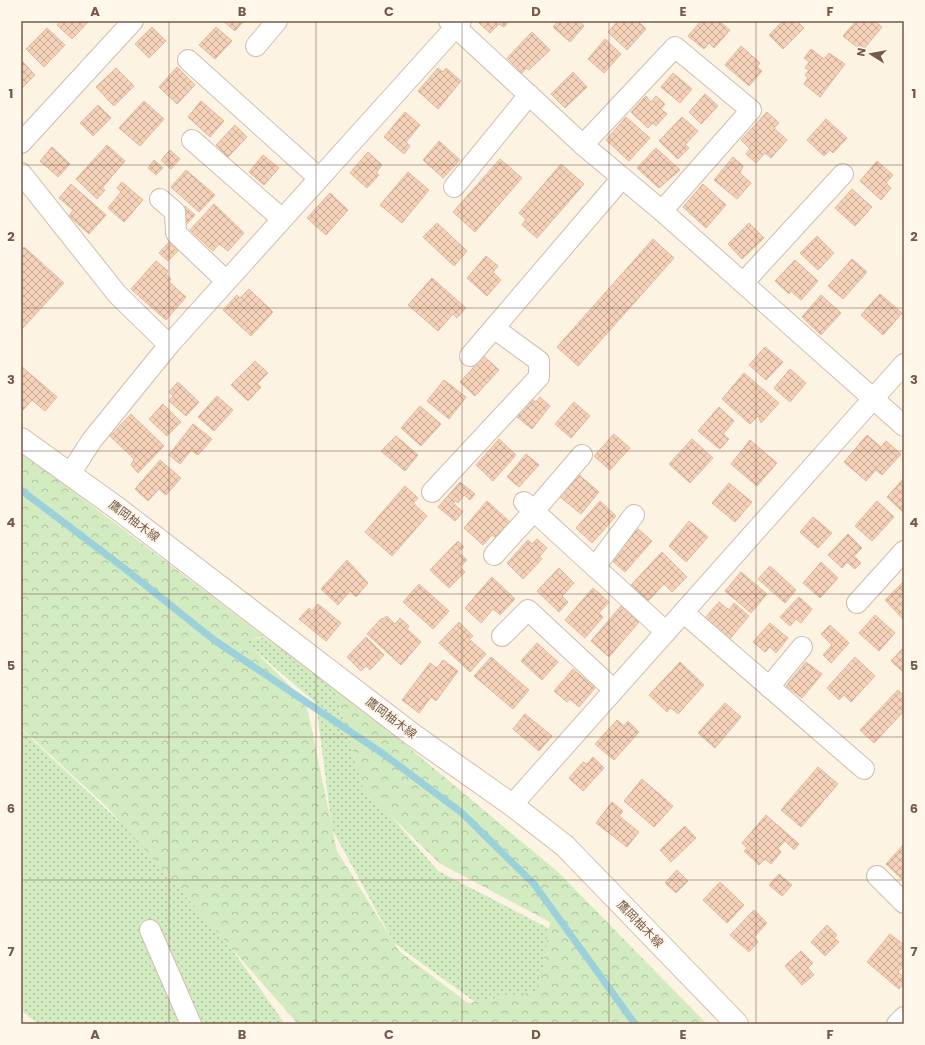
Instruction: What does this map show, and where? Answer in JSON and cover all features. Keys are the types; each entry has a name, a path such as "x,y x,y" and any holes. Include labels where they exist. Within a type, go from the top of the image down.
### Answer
{"main road":[{"name":"鷹岡柚木線","path":"21,439 70,474 413,734 512,805 564,846 737,1024"}],"street":[{"path":"21,143 132,21"},
{"path":"256,46 278,21"},
{"path":"70,474 92,440 169,345 320,178 455,23 583,145 662,211 904,426"},
{"path":"583,145 675,47 751,110 662,211"},
{"path":"188,60 320,178"},
{"path":"454,187 529,95"},
{"path":"192,140 282,219"},
{"path":"21,173 118,294 169,345"},
{"path":"743,283 843,174"},
{"path":"470,356 622,178"},
{"path":"160,198 175,212 176,233 226,281"},
{"path":"432,492 539,377 539,361 494,329"},
{"path":"512,805 904,364"},
{"path":"494,555 529,507 582,455"},
{"path":"529,507 666,632"},
{"path":"595,567 634,515"},
{"path":"857,603 904,551"},
{"path":"502,636 528,610 614,690"},
{"path":"684,613 864,769"},
{"path":"769,687 802,647"},
{"path":"877,876 904,903"},
{"path":"150,930 191,1024"},
{"path":"897,1024 904,1017"}],"green space":[{"path":"21,452 264,636 246,642 306,702 337,851 399,951 468,1003 539,991 550,922 439,863 363,788 334,685 558,872 707,1024 298,1024 106,806 21,728"},
{"path":"264,637 334,685 361,781 438,871 550,929 539,991 475,1002 394,943 332,829 316,703 245,642"},
{"path":"21,729 125,827 231,948 285,1024 38,1024 21,1010"}],"building":[{"path":"61,21 89,21 72,39 57,25"},
{"path":"223,21 244,21 235,31"},
{"path":"481,21 509,21 504,27 499,24 490,33 479,23"},
{"path":"558,21 579,21 584,26 570,42 553,27"},
{"path":"618,21 638,21 646,29 627,50 608,32"},
{"path":"701,21 719,21 730,30 714,48 709,43 704,49 688,36"},
{"path":"783,21 797,21 804,28 783,49 769,35"},
{"path":"856,21 875,21 882,27 862,51 843,36"},
{"path":"152,27 166,41 149,58 135,44"},
{"path":"216,27 232,41 215,59 199,45"},
{"path":"47,28 65,45 44,67 26,49"},
{"path":"532,32 550,50 529,70 526,68 522,73 507,58"},
{"path":"605,39 621,54 604,73 588,59"},
{"path":"741,46 760,63 757,67 762,71 749,86 725,65"},
{"path":"811,49 824,59 829,53 845,64 820,97 804,84 808,78 805,75 809,70 805,68 809,62 804,58"},
{"path":"23,62 35,75 21,89 21,64"},
{"path":"177,67 195,85 177,104 159,87"},
{"path":"116,68 134,86 114,106 96,87"},
{"path":"438,68 443,72 446,68 461,81 438,109 418,91"},
{"path":"573,72 587,87 565,108 551,94"},
{"path":"673,73 692,89 680,103 661,87"},
{"path":"705,94 718,106 701,124 689,112"},
{"path":"646,96 651,102 656,96 665,104 661,109 667,114 656,126 653,123 648,128 631,112"},
{"path":"144,101 164,119 140,146 119,128"},
{"path":"201,101 224,121 210,137 188,117"},
{"path":"98,105 111,118 93,136 80,123"},
{"path":"405,112 420,125 406,142 410,146 404,154 384,137"},
{"path":"767,112 779,123 774,128 787,140 771,158 765,153 756,163 746,154 750,149 741,140"},
{"path":"626,117 650,138 629,161 606,140"},
{"path":"682,117 698,131 685,145 689,148 678,159 659,141"},
{"path":"826,119 847,138 833,153 830,150 824,156 807,140"},
{"path":"235,125 247,137 228,157 216,145"},
{"path":"439,141 460,160 443,178 423,160"},
{"path":"107,145 125,161 102,188 105,190 97,199 76,179"},
{"path":"52,147 70,164 58,177 40,161"},
{"path":"656,148 680,170 659,188 637,168"},
{"path":"170,150 180,159 171,169 161,160"},
{"path":"368,152 382,165 376,173 379,175 367,188 350,173"},
{"path":"263,155 279,168 264,185 249,172"},
{"path":"733,157 743,166 740,173 751,183 737,199 714,180"},
{"path":"500,159 522,178 475,232 453,212"},
{"path":"154,160 163,168 156,175 148,168"},
{"path":"877,161 893,175 886,183 891,188 881,200 860,181"},
{"path":"561,164 584,184 537,238 522,225 526,219 519,213"},
{"path":"186,170 215,195 199,212 171,187"},
{"path":"408,172 429,190 402,223 380,205"},
{"path":"122,182 143,200 124,222 108,208 121,192 117,188"},
{"path":"71,184 106,215 89,234 69,216 73,210 59,198"},
{"path":"703,184 726,205 706,228 683,207"},
{"path":"852,189 872,207 855,226 835,208"},
{"path":"330,193 348,210 326,235 307,218"},
{"path":"214,204 244,233 228,251 219,244 213,251 190,230"},
{"path":"185,206 195,215 184,227 182,210"},
{"path":"437,223 467,251 454,266 423,237"},
{"path":"749,223 764,238 742,259 728,244"},
{"path":"817,236 834,253 818,270 800,253"},
{"path":"653,239 674,258 578,366 557,347"},
{"path":"169,242 178,251 168,261 159,253"},
{"path":"24,247 64,283 21,330 21,250"},
{"path":"486,256 498,266 493,272 501,280 487,296 467,278"},
{"path":"852,259 867,272 843,299 828,286"},
{"path":"795,260 818,281 801,300 791,291 789,294 775,281"},
{"path":"156,261 168,271 166,274 171,279 169,282 186,297 166,320 131,289"},
{"path":"432,278 466,308 457,318 453,314 438,331 408,305"},
{"path":"249,289 273,312 251,336 223,310 237,295 240,298"},
{"path":"880,294 902,313 883,335 861,315"},
{"path":"821,295 841,313 821,335 802,317"},
{"path":"765,347 783,362 766,380 749,365"},
{"path":"484,356 499,370 475,396 460,382"},
{"path":"255,361 268,373 257,384 261,387 248,401 231,385"},
{"path":"21,366 57,397 45,411 32,400 23,410 21,409"},
{"path":"790,369 806,383 790,402 774,388"},
{"path":"744,373 779,403 761,423 758,416 750,424 722,399"},
{"path":"444,380 466,397 449,419 427,401"},
{"path":"178,382 199,402 186,416 169,401 173,396 169,392"},
{"path":"217,396 233,410 214,431 198,417"},
{"path":"540,397 550,406 532,429 516,416 531,398 536,402"},
{"path":"574,402 590,416 571,438 555,424"},
{"path":"163,404 181,422 167,436 149,419"},
{"path":"420,406 441,424 421,446 401,428"},
{"path":"719,407 734,421 723,434 729,439 720,449 698,431"},
{"path":"131,414 164,446 138,473 131,465 134,459 110,436"},
{"path":"193,424 212,439 198,455 191,450 180,464 169,455"},
{"path":"614,434 630,448 610,470 594,456"},
{"path":"867,435 881,447 886,441 901,454 882,475 876,470 866,481 844,462"},
{"path":"396,436 418,455 405,471 381,451"},
{"path":"499,439 516,455 493,481 476,465"},
{"path":"692,439 713,458 690,483 669,464"},
{"path":"750,440 777,463 757,486 731,464"},
{"path":"526,454 539,465 519,487 507,477"},
{"path":"160,460 181,478 166,495 159,489 148,501 135,489"},
{"path":"578,474 599,492 581,514 559,496"},
{"path":"904,478 904,513 887,497"},
{"path":"460,482 475,494 470,500 464,495 458,503 455,501 453,503 463,512 455,521 438,507"},
{"path":"729,483 752,502 735,522 712,503"},
{"path":"405,486 418,498 413,503 427,516 392,556 365,532"},
{"path":"487,501 510,522 496,538 492,535 483,545 464,528"},
{"path":"600,501 616,516 592,543 576,528"},
{"path":"877,501 894,517 872,541 855,526"},
{"path":"813,517 832,533 818,548 800,532"},
{"path":"689,521 708,537 686,562 669,546"},
{"path":"636,527 652,541 625,572 609,558"},
{"path":"848,534 862,548 854,556 861,563 855,569 847,562 842,568 828,555"},
{"path":"537,539 547,548 539,557 542,559 523,579 507,563 528,540 532,544"},
{"path":"458,541 464,547 459,552 467,560 460,567 465,572 449,588 430,570"},
{"path":"662,552 687,577 672,592 664,584 648,601 631,585"},
{"path":"347,560 368,583 356,597 350,591 338,605 321,589"},
{"path":"821,562 838,578 820,598 803,583"},
{"path":"770,566 796,590 785,603 758,579"},
{"path":"559,568 574,583 562,596 568,602 559,612 537,591"},
{"path":"741,572 767,594 751,613 725,591"},
{"path":"492,577 515,599 500,615 493,609 481,623 465,608"},
{"path":"904,581 904,618 903,619 885,600"},
{"path":"419,584 449,611 433,629 403,602"},
{"path":"593,588 609,602 599,613 603,617 585,638 565,620"},
{"path":"799,597 812,609 801,623 796,619 790,626 780,617"},
{"path":"719,602 729,610 734,603 749,616 729,640 704,619"},
{"path":"318,604 341,623 326,641 299,619 309,608 312,611"},
{"path":"621,606 639,622 609,657 591,641"},
{"path":"875,615 895,633 879,651 859,633"},
{"path":"387,616 395,624 400,618 409,626 407,629 421,642 401,665 367,634 382,618 383,619"},
{"path":"459,622 473,636 469,639 486,654 470,672 439,643"},
{"path":"770,623 788,638 776,653 770,647 765,652 753,642"},
{"path":"830,625 849,643 831,663 823,655 832,645 821,634"},
{"path":"366,637 384,655 370,670 366,666 361,671 347,657"},
{"path":"537,643 558,662 542,680 521,661"},
{"path":"904,647 904,673 891,661"},
{"path":"491,657 529,690 513,709 474,676"},
{"path":"855,657 875,676 851,702 844,695 839,700 827,688"},
{"path":"443,660 458,671 436,701 431,697 419,713 402,700 430,663 437,668"},
{"path":"680,662 704,685 678,714 671,708 667,712 649,695"},
{"path":"806,662 822,674 802,698 786,686"},
{"path":"573,669 595,688 579,707 570,699 567,702 554,691"},
{"path":"898,690 904,696 904,711 874,743 860,730"},
{"path":"725,703 741,717 715,748 698,733"},
{"path":"525,714 552,736 539,751 513,729"},
{"path":"617,720 624,726 628,721 639,732 614,760 595,744"},
{"path":"593,757 604,768 583,791 569,778 583,762 587,764"},
{"path":"818,767 838,784 801,827 781,810"},
{"path":"642,779 673,806 654,827 624,801"},
{"path":"612,802 623,811 619,816 639,832 627,847 596,823"},
{"path":"766,815 799,844 794,850 785,841 778,848 781,852 771,864 765,859 759,865 744,851 747,848 742,843"},
{"path":"685,826 696,838 671,862 660,850"},
{"path":"904,844 904,881 886,864"},
{"path":"677,870 688,881 676,893 665,883"},
{"path":"779,874 792,885 782,896 769,885"},
{"path":"720,882 744,905 727,923 703,900"},
{"path":"754,910 767,923 754,937 758,942 749,952 730,935"},
{"path":"827,925 837,935 834,938 839,942 825,956 811,942"},
{"path":"890,934 904,945 904,965 898,972 904,977 904,983 899,989 867,962"},
{"path":"801,951 813,963 808,968 814,975 802,985 785,966"}],"waterway":[{"path":"21,490 124,568 214,640 382,753 462,813 534,884 635,1024"}]}
